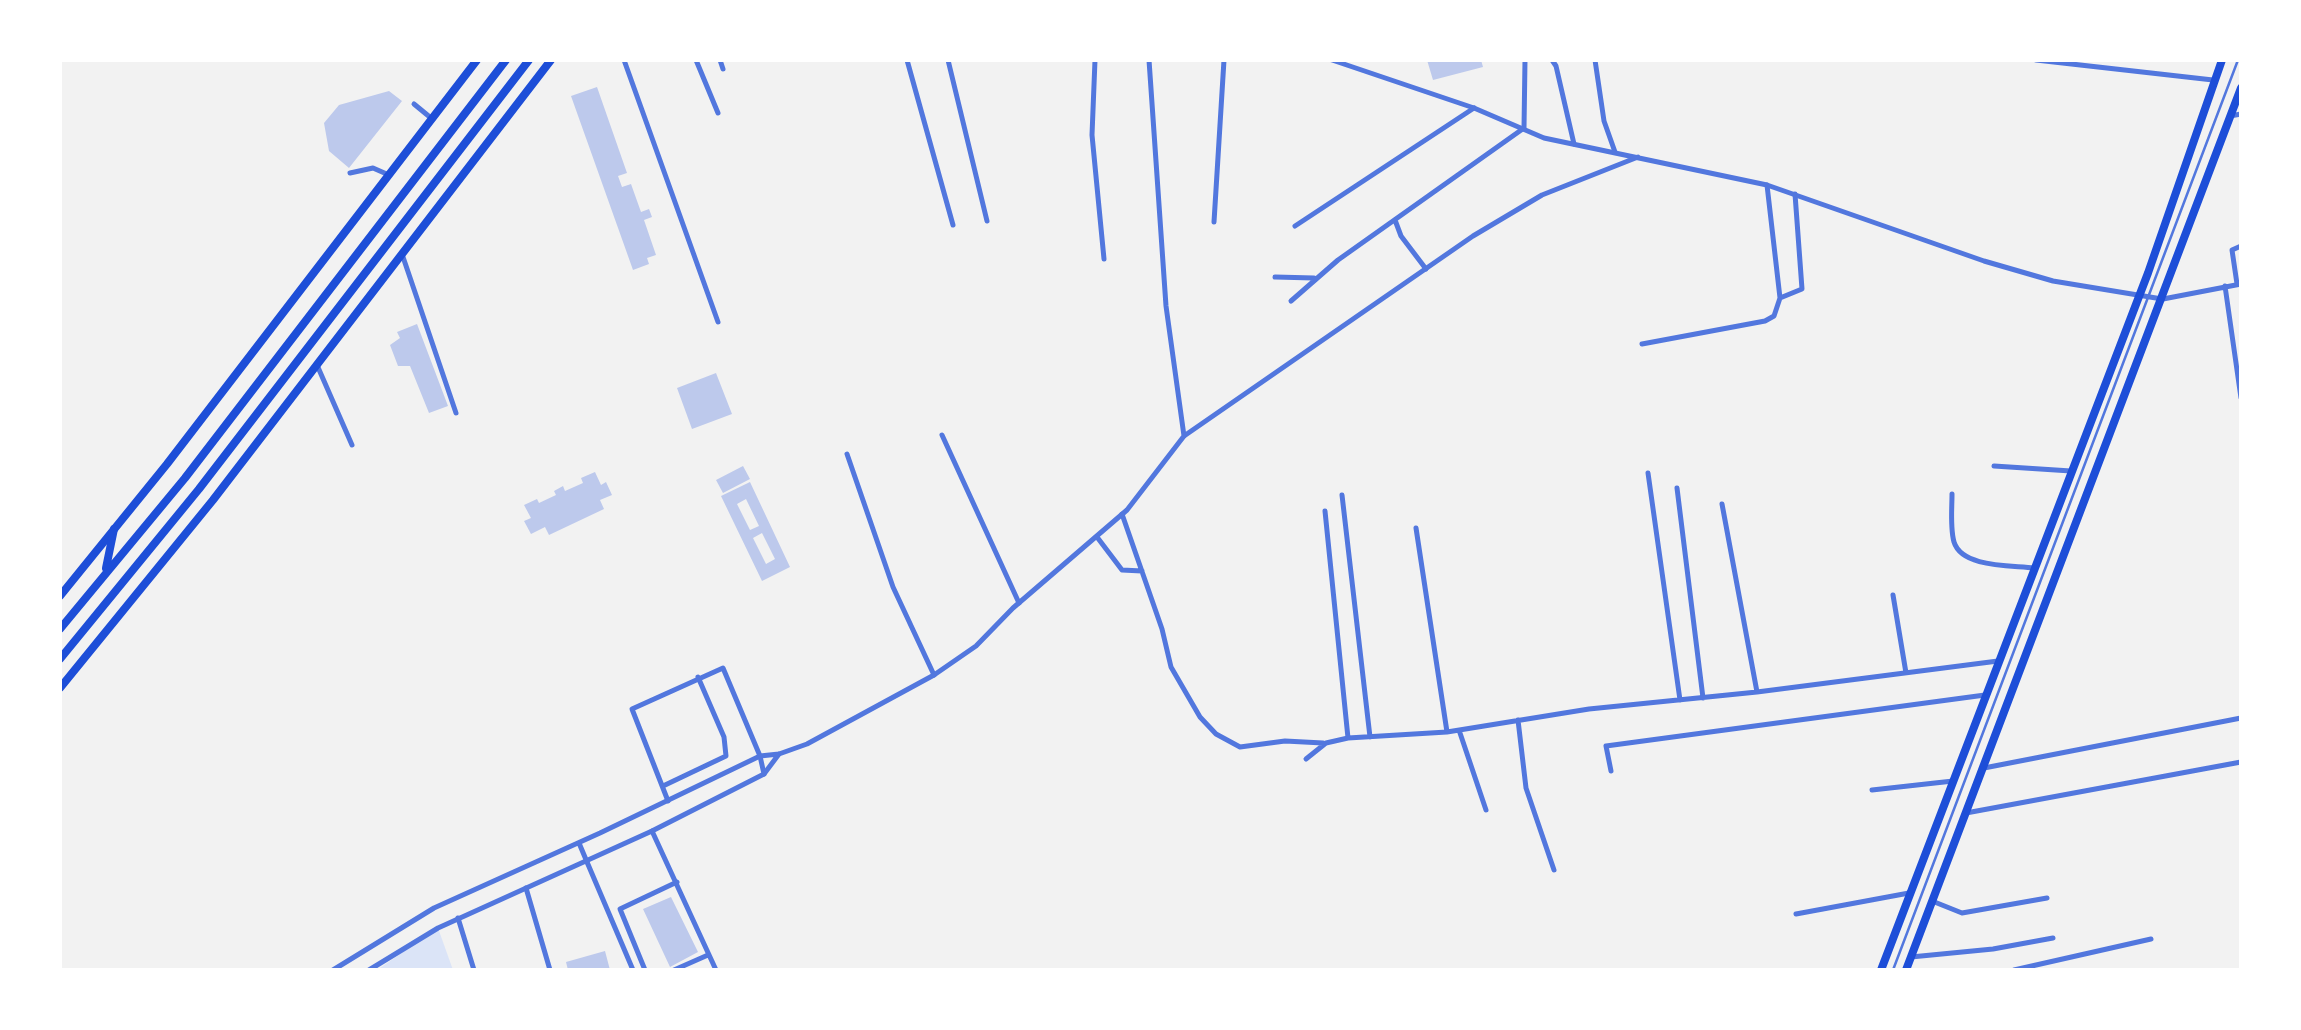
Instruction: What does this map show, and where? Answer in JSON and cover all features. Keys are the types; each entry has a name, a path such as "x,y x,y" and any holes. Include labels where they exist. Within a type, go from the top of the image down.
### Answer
{"main road":[{"path":"60,596 477,60"},
{"path":"60,629 185,478 506,60"},
{"path":"60,660 210,474 529,60"},
{"path":"60,688 213,500 551,60"},
{"path":"1881,970 2070,471 2144,296 2212,80 2222,60"},
{"path":"1906,970 2241,88"},
{"path":"105,573 114,529"}],"street":[{"path":"624,60 718,322"},
{"path":"696,60 718,113"},
{"path":"720,60 723,69"},
{"path":"907,60 953,225"},
{"path":"948,60 987,221"},
{"path":"1095,60 1092,135 1104,260"},
{"path":"1149,60 1166,306 1184,436"},
{"path":"1214,222 1224,60"},
{"path":"1332,60 1474,108 1544,138 1766,185 2053,281 2162,300 2239,284 2232,250 2241,246"},
{"path":"1524,128 1525,60"},
{"path":"1552,60 1574,144"},
{"path":"1596,60 1604,120 1615,152"},
{"path":"2036,60 2212,80"},
{"path":"414,104 432,118"},
{"path":"1295,226 1474,108"},
{"path":"2230,116 2241,114"},
{"path":"1291,301 1314,278 1524,128"},
{"path":"332,970 434,908 760,756 807,744 934,675 976,646 1019,603 1122,514 1152,482 1184,436 1426,268 1542,195 1638,157"},
{"path":"350,173 373,168 389,175"},
{"path":"1642,344 1765,321 1777,312 1780,298 1766,185"},
{"path":"1780,298 1802,290 1795,194"},
{"path":"1396,220 1401,236 1426,268"},
{"path":"402,254 456,414"},
{"path":"1275,277 1314,278"},
{"path":"2225,286 2241,398"},
{"path":"317,364 352,445"},
{"path":"942,435 1019,603"},
{"path":"848,454 893,587 934,675"},
{"path":"1994,466 2070,471"},
{"path":"1648,473 1680,700"},
{"path":"1678,488 1704,698"},
{"path":"1342,494 1370,737"},
{"path":"1952,494 1953,539 1958,552 1971,559 2034,568"},
{"path":"1722,504 1757,692"},
{"path":"1325,511 1348,738"},
{"path":"1122,514 1162,629 1171,667 1200,718 1216,734 1240,747 1285,741 1326,744 1348,738 1448,732 1998,660"},
{"path":"1416,528 1448,732"},
{"path":"1097,537 1122,570 1142,571"},
{"path":"1894,595 1906,673"},
{"path":"669,801 632,709 722,668 764,774"},
{"path":"663,786 726,756 724,737 698,677"},
{"path":"1611,771 1606,746 1985,695"},
{"path":"1984,768 2241,718"},
{"path":"1518,720 1526,788 1554,870"},
{"path":"1459,730 1486,810"},
{"path":"1306,758 1326,744"},
{"path":"369,970 458,918 587,862 764,774 778,754"},
{"path":"1966,813 2241,762"},
{"path":"1872,790 1953,781"},
{"path":"652,831 716,970"},
{"path":"579,843 633,970"},
{"path":"645,970 620,908 677,882"},
{"path":"526,888 550,970"},
{"path":"1796,914 1908,894"},
{"path":"1932,902 1962,913 2046,898"},
{"path":"458,918 474,970"},
{"path":"1911,958 2053,938"},
{"path":"2014,970 2151,939"},
{"path":"674,970 709,955"}],"lane":[{"path":"1894,970 2144,296 2238,60"}],"shaded area":[{"path":"438,928 453,970 377,970"}],"building":[{"path":"1427,60 1481,60 1483,67 1433,80"},
{"path":"597,87 627,173 618,176 622,187 631,184 641,212 649,209 652,217 644,220 656,255 647,258 649,264 633,270 571,96"},
{"path":"389,91 402,101 349,168 329,151 324,123 339,105"},
{"path":"417,324 448,406 429,413 410,366 398,366 390,345 400,338 397,332"},
{"path":"716,373 732,414 692,429 677,388"},
{"path":"743,466 750,479 723,493 716,480"},
{"path":"595,472 612,495 600,500 604,509 549,535 545,527 531,534 524,521 531,518 524,505 556,495 554,491 563,486 565,491 583,483 581,478"},
{"path":"750,482 790,567 762,581 721,496","holes":["746,499 759,526 750,530 737,504","762,533 775,559 766,564 753,538"]},
{"path":"671,897 698,952 670,967 643,909"},
{"path":"605,951 610,970 568,970 566,962"}]}
